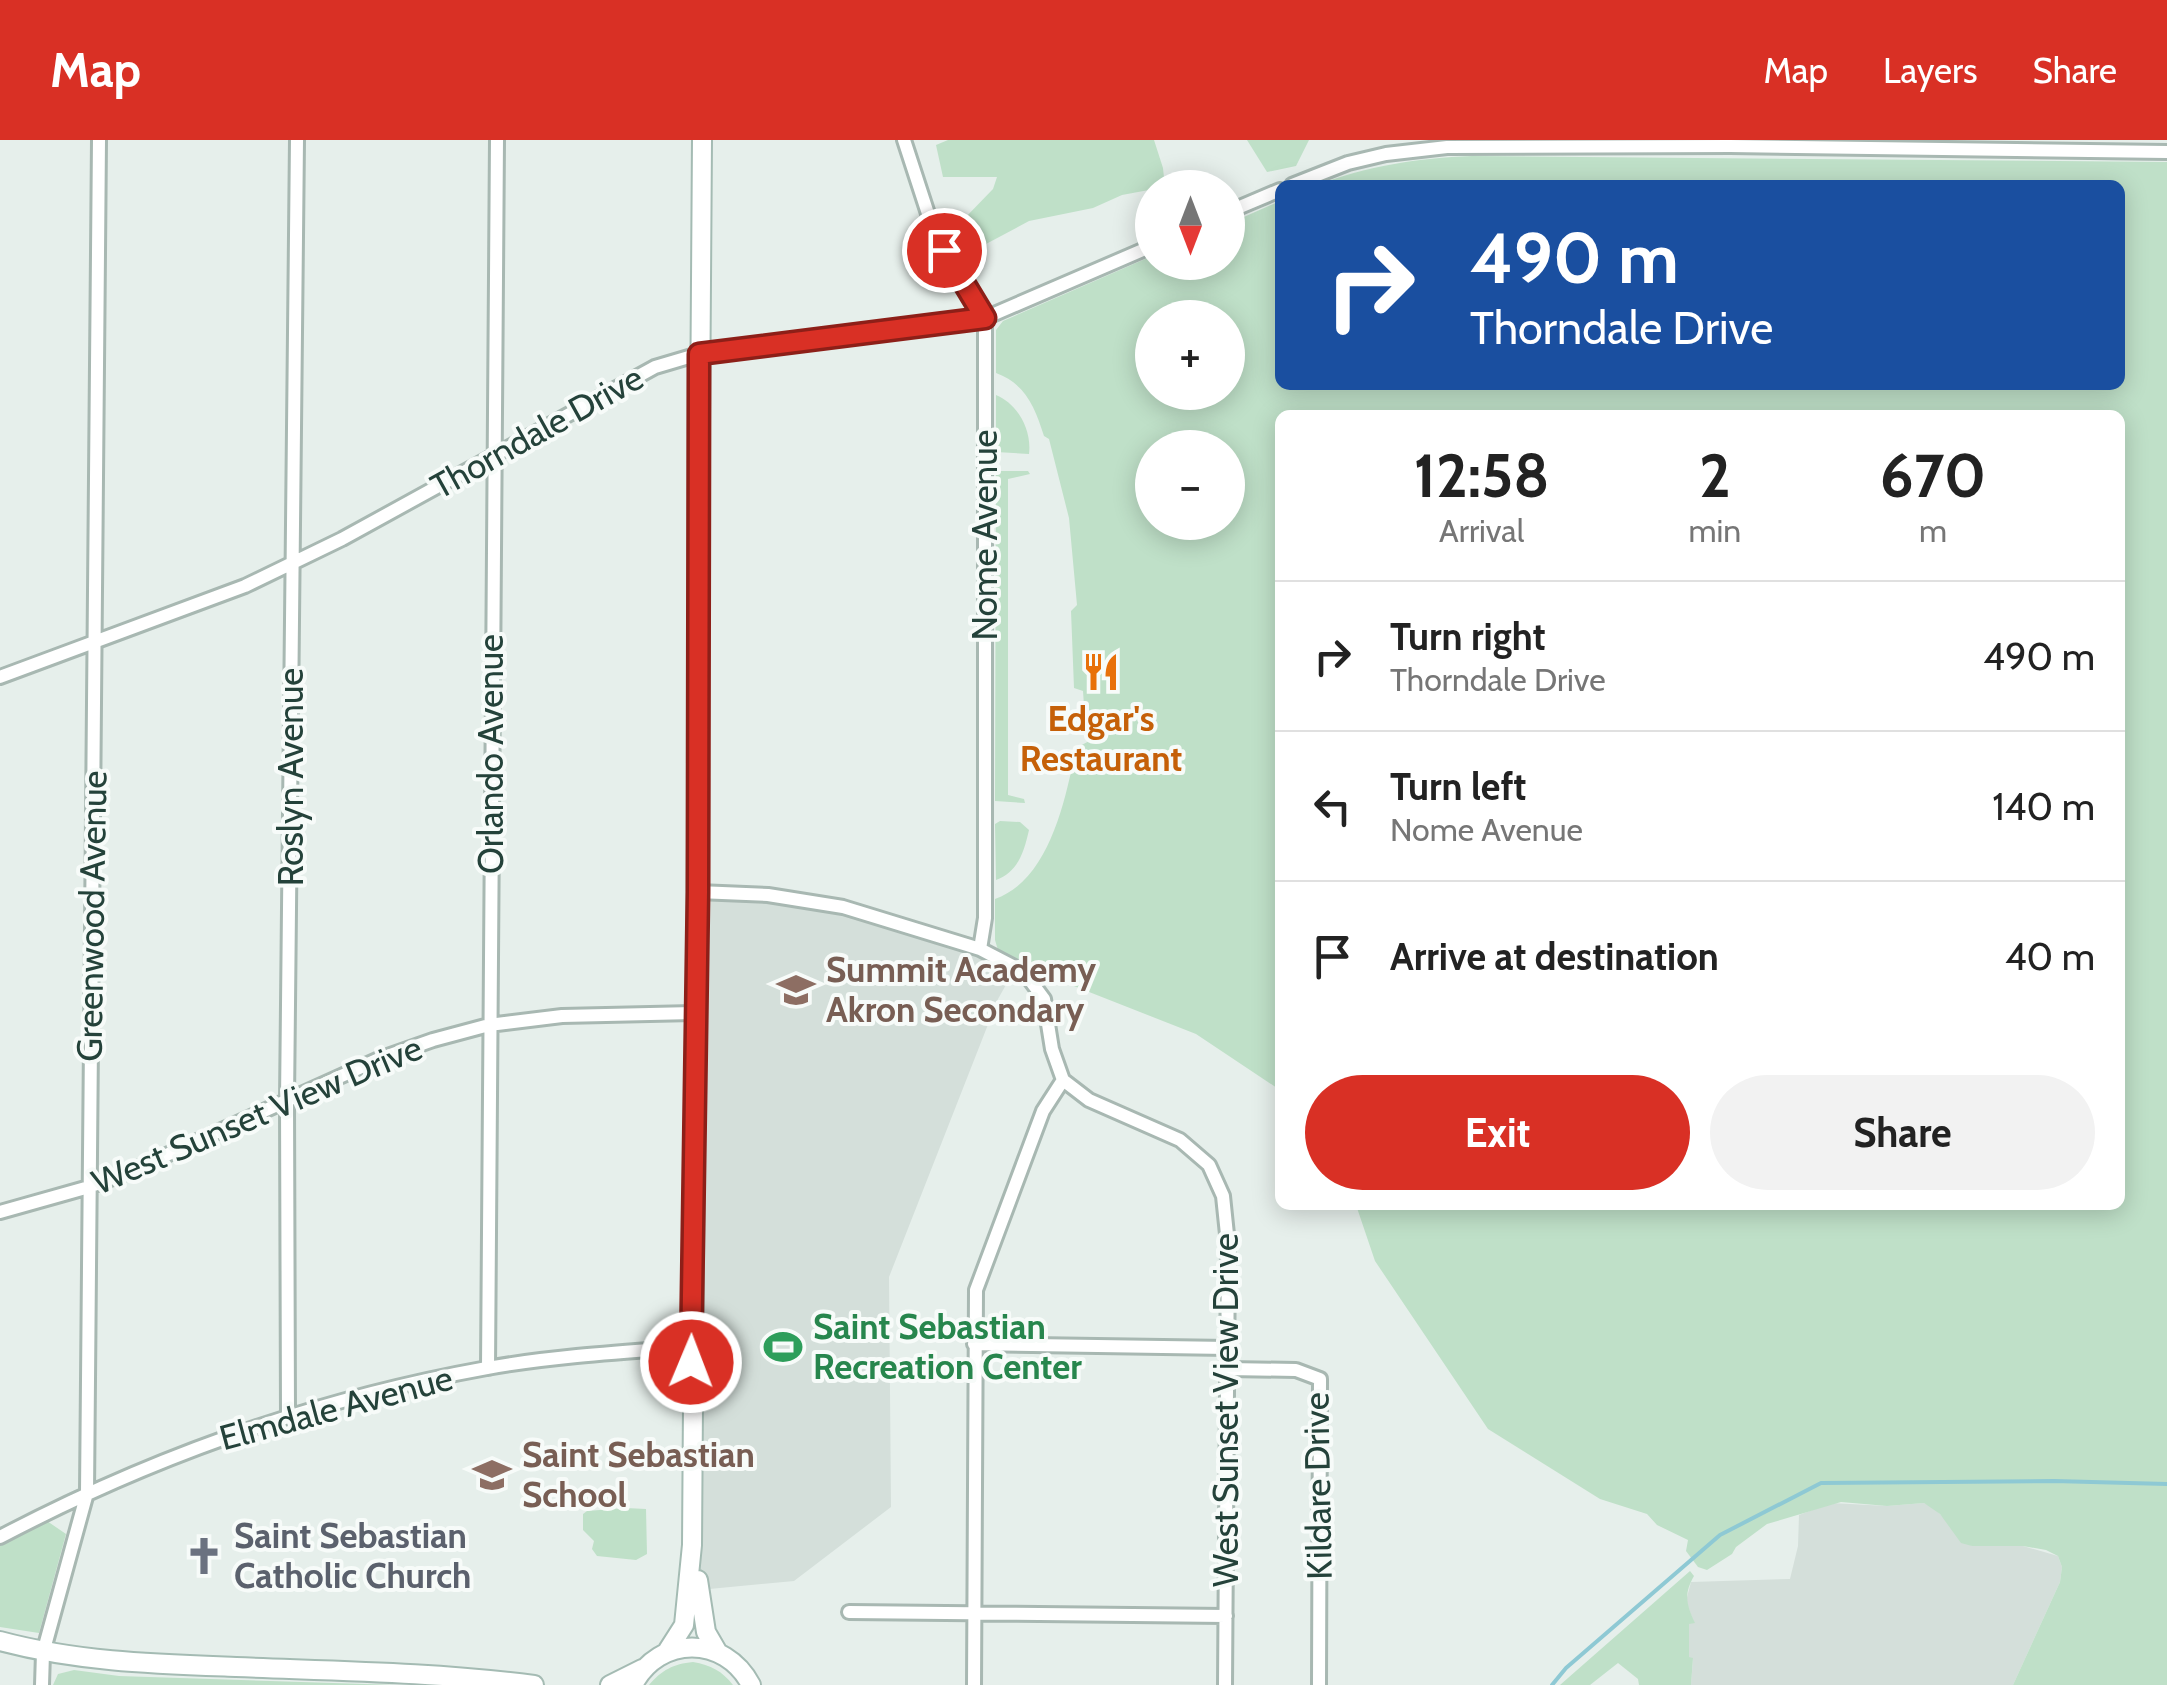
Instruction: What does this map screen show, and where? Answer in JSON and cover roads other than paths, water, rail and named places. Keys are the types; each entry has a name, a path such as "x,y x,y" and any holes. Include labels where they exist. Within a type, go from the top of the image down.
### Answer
{"main road":[{"path":"610,1685 638,1677 668,1650 684,1625 692,1546 702,140"},
{"path":"692,1546 706,1632 717,1651"},
{"path":"0,1641 43,1652 136,1664 453,1676 534,1685"},
{"path":"668,1650 693,1646 717,1651 742,1669 751,1685"}],"street":[{"name":"Greenwood Avenue","path":"42,1685 43,1652 87,1493 98,140"},
{"name":"Roslyn Avenue","path":"288,1414 297,140"},
{"name":"Orlando Avenue","path":"488,1368 497,140"},
{"path":"904,140 933,229 985,318"},
{"path":"1305,180 1348,163 1410,150 1517,146 1730,143 2167,152"},
{"path":"1245,205 1275,192"},
{"name":"Thorndale Drive","path":"0,678 216,598 342,539 655,367 699,354 985,318 1135,253"},
{"name":"Nome Avenue","path":"980,948 985,918 985,318"},
{"path":"698,892 768,895 843,907 980,948 1024,972 1044,1000 1052,1049 1063,1080 1043,1111 976,1290 974,1685"},
{"name":"West Sunset View Drive","path":"0,1212 90,1188 379,1059 433,1040 489,1025 562,1016 694,1013"},
{"name":"West Sunset View Drive","path":"1063,1080 1090,1100 1180,1140 1209,1165 1223,1196 1228,1348 1226,1685"},
{"path":"974,1344 1228,1348"},
{"name":"Elmdale Avenue","path":"0,1537 87,1493 192,1448 288,1414 488,1368 691,1347"},
{"name":"Kildare Drive","path":"1228,1369 1296,1370 1320,1378 1319,1685"},
{"path":"850,1612 1226,1616"}],"waterway":[{"path":"1552,1685 1566,1668 1720,1535 1821,1483 2167,1484"}],"place":[{"name":"Edgar's Restaurant","path":"1101,672"},
{"name":"Summit Academy Akron Secondary","path":"796,990"},
{"name":"Saint Sebastian Recreation Center","path":"783,1347"},
{"name":"Saint Sebastian School","path":"492,1475"},
{"name":"Saint Sebastian Catholic Church","path":"204,1556"}]}
